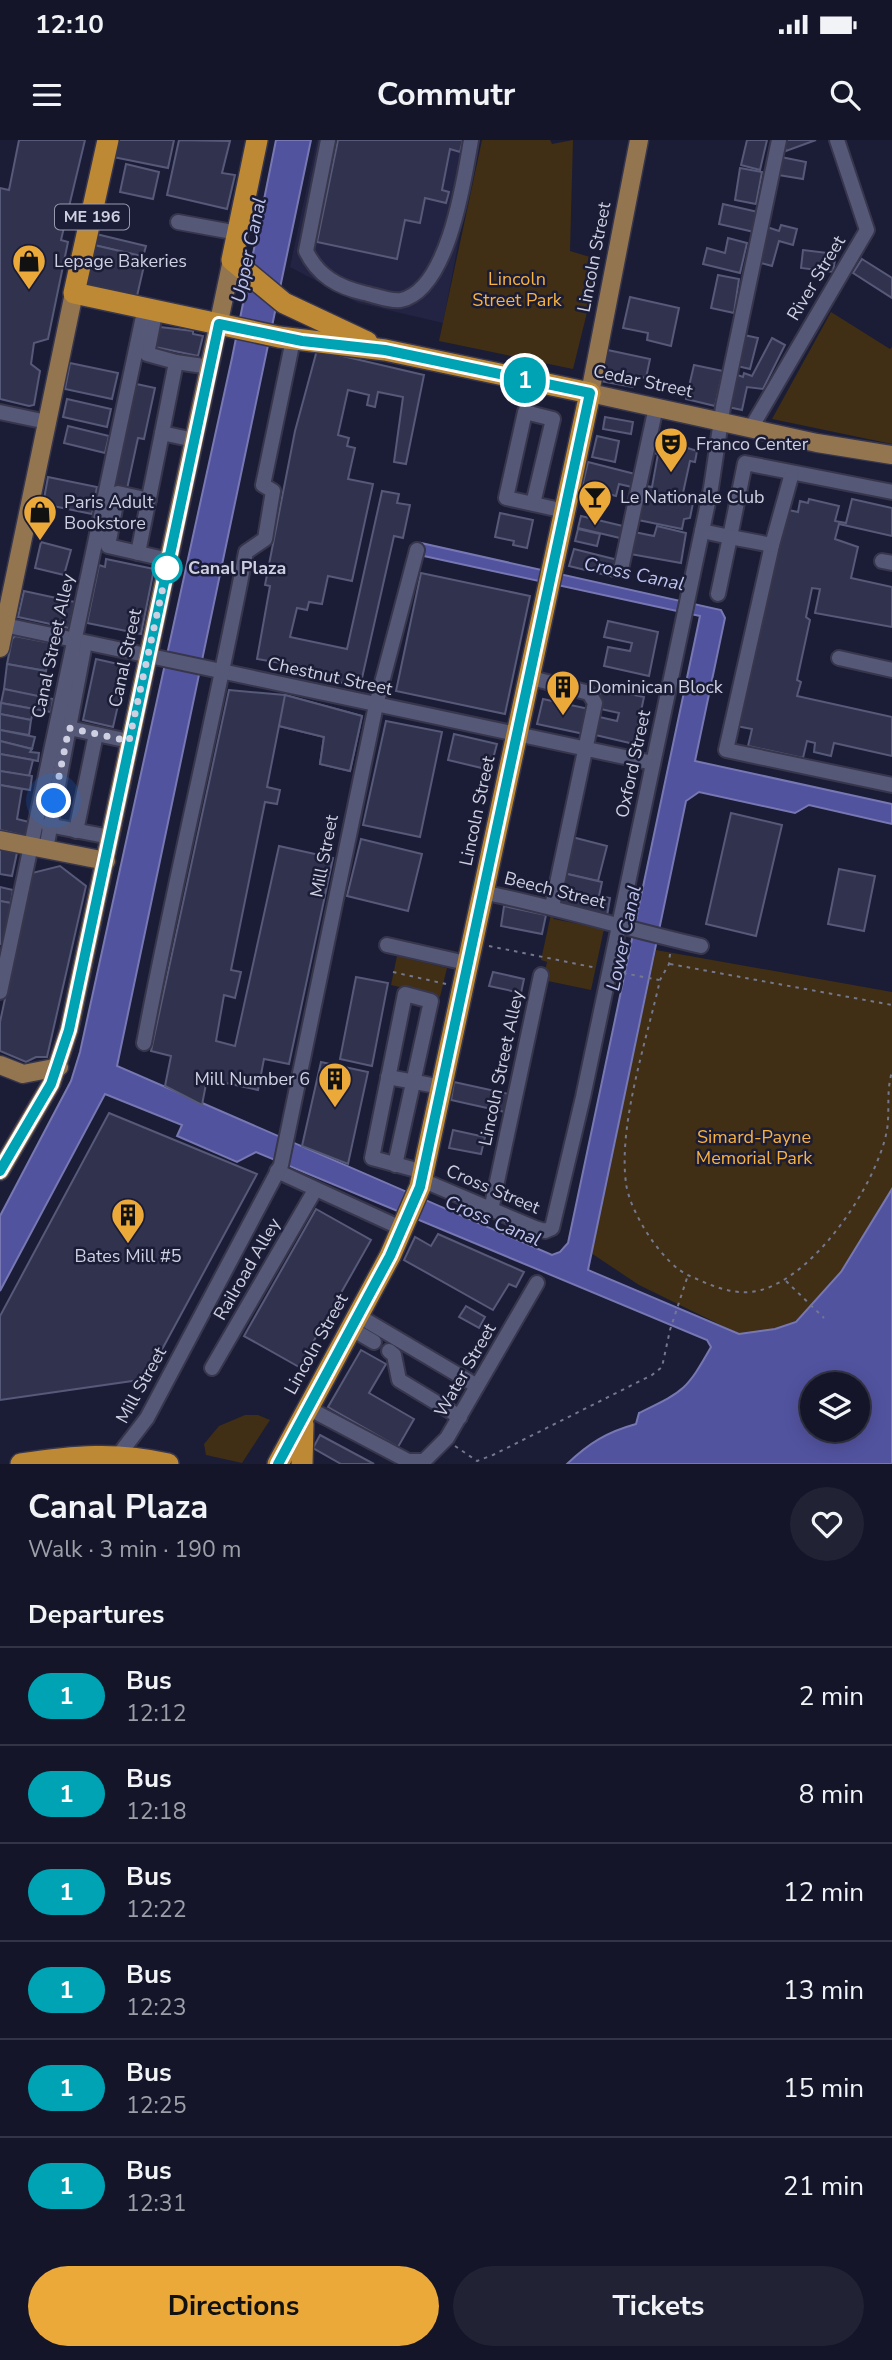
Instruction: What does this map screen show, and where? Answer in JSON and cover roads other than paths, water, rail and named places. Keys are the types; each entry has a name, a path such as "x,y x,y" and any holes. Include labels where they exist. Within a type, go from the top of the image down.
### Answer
{"highway":[{"name":"ME 196","path":"74,293 108,140"},
{"name":"Canal Street","path":"237,265 237,233 257,140"},
{"name":"Cedar Street","path":"237,265 284,303 385,350"},
{"name":"Cedar Street","path":"74,293 286,338 385,350 590,393"},
{"name":"Lincoln Street","path":"278,1464 306,1407 405,1226 422,1180 466,963 508,784 516,734 590,393"},
{"path":"302,1464 300,1445 306,1407"},
{"path":"21,1464 75,1455 168,1464"}],"main road":[{"name":"Lincoln Street","path":"590,393 639,140"},
{"name":"Canal Street","path":"0,1171 59,1067 106,861 129,741 155,659 169,560 210,367 225,326 237,265"},
{"name":"ME 196","path":"0,648 74,293"},
{"name":"Cedar Street","path":"590,393 892,455"},
{"path":"0,840 106,861"},
{"path":"0,1065 23,1074 59,1067"}],"street":[{"path":"328,140 306,251 312,265 327,279 350,290 399,301 414,294 431,280 452,227 471,140"},
{"name":"Oxford Street","path":"550,1230 580,1110 609,971 623,928 653,763 723,422 723,407 779,140"},
{"name":"River Street","path":"751,428 867,230 837,140"},
{"path":"178,222 237,233"},
{"path":"150,308 147,354 210,367"},
{"name":"Canal Street Alley","path":"0,992 38,847 150,308"},
{"path":"144,1043 176,878 223,673 246,552 265,539 273,491 263,485 286,338"},
{"path":"138,553 176,362"},
{"path":"621,569 656,407"},
{"path":"0,412 47,422"},
{"path":"533,504 553,419 525,412 506,498 533,504 565,511"},
{"path":"162,433 194,440"},
{"path":"718,594 745,463 892,492"},
{"path":"792,473 772,545 726,750 892,785"},
{"path":"149,499 118,493 108,546 169,560"},
{"path":"702,531 772,545"},
{"name":"Mill Street","path":"115,1460 147,1418 279,1168 376,705 417,550"},
{"name":"Chestnut Street","path":"3,625 653,763"},
{"path":"38,847 48,825 69,728 80,642"},
{"path":"839,658 892,670"},
{"path":"528,677 589,693 595,703 552,907"},
{"path":"69,728 129,741"},
{"path":"76,831 96,734"},
{"path":"48,825 110,837"},
{"name":"Beech Street","path":"482,892 552,907 623,928 701,946"},
{"path":"387,945 466,963"},
{"name":"Lincoln Street Alley","path":"491,1210 541,975"},
{"path":"405,994 431,1001 414,1082 395,1165 372,1158 405,994"},
{"path":"388,1077 442,1087"},
{"name":"Cross Street","path":"395,1165 422,1180 491,1210 535,1228 550,1230"},
{"path":"279,1168 315,1190 405,1226"},
{"name":"Railroad Alley","path":"212,1368 315,1190"},
{"name":"Water Street","path":"414,1463 424,1461 445,1440 537,1283"},
{"path":"354,1322 374,1342"},
{"path":"354,1322 396,1350 477,1386"},
{"path":"396,1350 399,1380 460,1417"},
{"path":"306,1407 414,1463"}],"place":[{"name":"Lepage Bakeries","path":"29,291"},
{"name":"Franco Center","path":"671,474"},
{"name":"Le Nationale Club","path":"595,527"},
{"name":"Paris Adult Bookstore","path":"40,542"},
{"name":"Canal Plaza","path":"167,568"},
{"name":"Dominican Block","path":"563,717"},
{"name":"Mill Number 6","path":"335,1109"},
{"name":"Bates Mill #5","path":"128,1245"}],"water label":[{"name":"Upper Canal","path":"249,250"},
{"name":"Cross Canal","path":"634,574"},
{"name":"Lower Canal","path":"624,938"},
{"name":"Cross Canal","path":"493,1221"}],"park label":[{"name":"Lincoln Street Park","path":"517,289"},
{"name":"Simard-Payne Memorial Park","path":"754,1147"}]}
